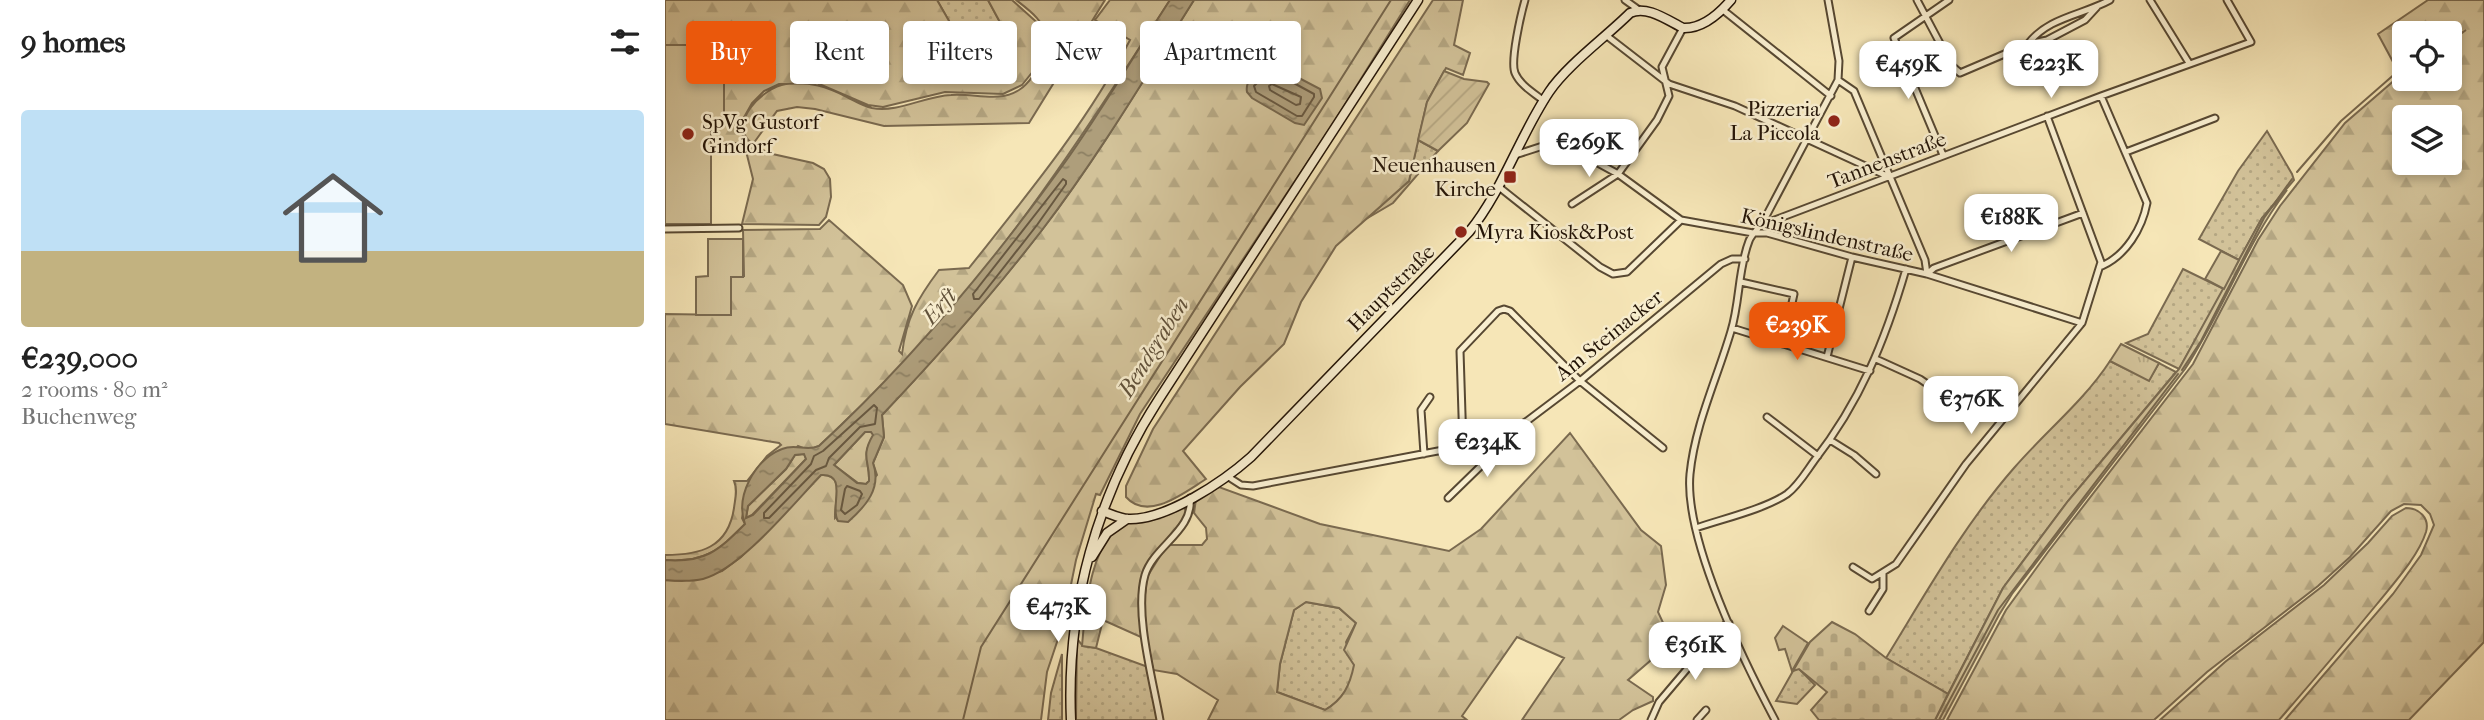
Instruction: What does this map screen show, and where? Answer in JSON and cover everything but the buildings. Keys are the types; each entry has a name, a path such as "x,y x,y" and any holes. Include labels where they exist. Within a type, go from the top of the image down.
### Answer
{"street":[{"path":"1071,720 1072,644 1084,572 1103,511 1126,455 1147,417 1418,0"},
{"path":"1525,0 1518,27 1514,68 1521,82 1543,101"},
{"path":"1625,0 1639,10 1652,13 1683,28 1702,24 1723,10 1731,0"},
{"path":"1775,720 1761,697 1729,623 1696,528 1690,492 1693,452 1732,328 1748,243 1763,222 1808,140 1837,80 1839,64 1828,0"},
{"path":"1917,0 1952,66 1959,73 1968,72 2028,44 2046,40 2084,21 2097,7"},
{"path":"1943,155 1894,38 1949,0"},
{"path":"2028,44 2040,31 2110,0"},
{"path":"2150,0 2189,63"},
{"name":"Tannenstraße","path":"1772,221 2251,42 2227,0"},
{"name":"Hauptstraße","path":"1084,572 1104,536 1115,526 1127,519 1160,513 1191,498 1227,476 1254,454 1462,240 1485,212 1543,101 1557,82 1630,13 1639,10"},
{"path":"1723,10 1831,96"},
{"path":"1572,204 1618,174 1666,103 1669,91 1662,71 1663,62 1683,28"},
{"path":"1607,36 1665,82 1735,106 1889,176"},
{"path":"1837,80 1854,90 1926,263 1927,274"},
{"path":"1853,567 1873,579 1896,564 1966,464 2082,323 2102,266 2127,247 2146,209 2145,196 2101,96"},
{"path":"2047,116 2102,266"},
{"path":"2126,152 2215,118"},
{"name":"Königslindenstraße","path":"1514,156 1545,145 1562,144 1576,149 1618,174 1681,220 1767,233 1852,257 1927,274 2082,323"},
{"path":"1499,187 1604,270 1613,274 1627,272 1681,220"},
{"path":"1927,274 1934,268 2084,213"},
{"path":"665,229 739,228"},
{"path":"1827,357 1852,257"},
{"name":"Am Steinacker","path":"1227,476 1241,485 1253,486 1494,441 1527,421 1580,381 1721,264 1733,259 1745,259"},
{"path":"1696,528 1784,496 1793,489 1830,440 1870,371 1906,269"},
{"path":"1741,282 1794,295 1783,344"},
{"path":"1463,446 1460,351 1497,311 1505,309 1580,381 1663,448"},
{"path":"1732,328 1870,371"},
{"path":"1876,359 1920,379 1952,401"},
{"path":"1424,453 1421,411 1430,397"},
{"path":"1767,417 1818,456"},
{"path":"1830,440 1854,455 1876,474"},
{"name":"Am Steinacker","path":"1448,498 1486,460 1494,441"},
{"path":"1160,720 1143,624 1143,587 1151,563 1190,515 1191,498"},
{"name":"Hauptstraße","path":"1103,511 1127,519"},
{"path":"1869,611 1883,589 1883,573"},
{"path":"1651,720 1659,702 1729,623"},
{"path":"1697,720 1706,710"}],"green space":[{"path":"665,0 937,0 949,21 903,21 903,84 1017,84 1017,21 999,21 988,0 1012,0 1035,21 1031,21 1031,74 1022,85 1003,94 945,92 883,107 868,105 819,84 889,84 889,21 790,21 790,84 811,84 840,93 869,107 882,109 941,96 1003,96 1019,90 1031,78 1031,84 1053,84 1029,123 884,126 815,109 797,107 777,111 753,144 768,153 813,163 824,169 830,179 831,197 826,217 819,225 742,224 753,179 744,143 711,143 711,124 724,124 724,84 776,84 776,21 686,21 686,45 665,45","holes":["779,84 789,84 767,92 750,108 743,127 745,136 752,143 744,138 741,132 743,119 752,103 764,91"]},
{"path":"937,0 988,0 999,21 949,21"},
{"path":"1016,0 1105,0 1092,21 1039,21"},
{"path":"1110,0 1170,0 1156,21 1140,21 1140,46 1126,67 1126,47 1130,40 1126,38 1126,21 1095,20"},
{"path":"1194,0 1410,0 1331,127 1140,414 1100,495 1096,494 1076,560 1063,624 1047,672 1041,720 665,720 665,580 682,581 722,571 741,557 821,475 834,479 836,484 835,518 877,475 873,463 884,437 882,415 964,325 1042,230 1102,145 1141,84 1301,84 1301,21 1181,21"},
{"path":"1433,0 1463,0 1454,45 1470,53 1463,75 1446,68 1427,102 1409,181 1336,246 1301,302 1284,344 1240,387 1183,451 1206,479 1177,497 1155,506 1135,504 1126,497 1126,486 1153,429"},
{"path":"2428,0 2484,0 2484,642 2409,720 2285,720 2393,594 2421,555 2434,525 2430,514 2421,505 2404,504 2391,511 2350,557 2318,586 2207,672 2154,720 1947,720 2006,610 2193,364 2258,240 2280,206 2345,123 2392,82 2392,91 2462,91 2462,33 2466,30 2462,32 2462,21 2397,21"},
{"path":"2392,24 2392,60 2378,34"},
{"name":"SpVg Gustorf Gindorf","path":"665,45 686,45 686,84 724,84 724,124 711,124 711,224 665,224"},
{"path":"1444,71 1464,79 1489,84 1467,123 1438,151 1418,140 1427,102"},
{"path":"1105,84 1115,84 1013,232 924,342 819,446 808,450 798,446 745,505 742,518 745,524 727,541 701,557 665,560 665,555 701,551 719,540 731,522 736,494 734,481 747,481 767,456 781,445 665,424 665,314 731,315 731,277 744,276 743,230 820,229 829,220 903,285 912,306 899,351 902,354 914,309 939,270 969,268 1055,158"},
{"path":"2267,131 2294,180 2262,218 2239,260 2199,239 2238,171"},
{"path":"1418,140 1438,151 1393,203 1366,219 1409,181"},
{"path":"2287,190 2259,233 2185,369 2012,594 1943,720 1935,720 2003,588 2068,501 2179,369 2262,218"},
{"path":"708,239 743,239 743,277 731,277 731,315 696,315 696,277 708,276"},
{"path":"2221,251 2239,260 2224,289 2205,279"},
{"path":"2183,269 2224,289 2179,369 2126,343 2148,334"},
{"path":"2121,344 2159,363 2149,381 2110,361"},
{"path":"2110,361 2149,380 2159,363 2176,372 2068,501 2003,588 1948,694 1886,658 1946,560 1996,490 2026,454 2077,403"},
{"path":"865,432 874,435 867,449 869,481 866,484 858,483 834,465"},
{"path":"1570,433 1641,530 1661,546 1666,585 1658,612 1672,642 1628,680 1653,697 1653,701 1619,720 1522,720 1564,658 1517,637 1462,716 1467,720 1208,720 1218,700 1177,674 1153,670 1144,603 1147,577 1167,545 1202,545 1207,539 1206,528 1194,513 1196,499 1219,487 1320,524 1449,551 1481,529","holes":["1306,602 1339,608 1356,623 1344,650 1354,665 1341,697 1325,710 1277,692 1280,664 1294,610"]},
{"path":"804,454 806,459 746,518 748,506 786,469 795,455"},
{"path":"1183,507 1188,513 1151,560 1145,572 1143,638 1103,620 1096,648 1082,646 1092,575 1106,541 1117,529 1130,522 1152,520"},
{"path":"2406,508 2419,512 2425,518 2426,532 2417,551 2405,570 2279,720 2160,720 2225,662 2324,585 2392,516"},
{"path":"1306,602 1339,608 1356,623 1346,642 1354,664 1352,678 1341,697 1325,710 1277,692 1280,664 1294,610"},
{"path":"1832,622 1855,634 1886,658 1948,694 1935,720 1819,720 1811,710 1827,692 1799,669 1793,671 1810,642"},
{"path":"1783,626 1808,643 1792,671 1785,649 1779,650 1775,638"},
{"path":"1077,639 1083,646 1148,667 1158,720 1076,720"},
{"path":"1062,654 1062,720 1048,720 1051,693"},
{"path":"1798,668 1815,685 1797,704 1776,701 1793,671"}],"water":[{"path":"1170,0 1194,0 1181,21 1157,21"},
{"path":"1140,47 1142,84 1063,202 1004,278 882,415 884,437 873,463 874,488 861,510 848,522 838,521 836,485 829,476 821,475 766,534 734,563 703,579 665,580 665,560 691,559 710,553 745,524 745,491 755,470 763,462 787,447 819,446 917,347 1007,240 1063,165 1117,84 1126,84 1126,69","holes":["865,432 871,432 873,435 867,449 869,481 866,484 857,483 834,465","804,454 806,459 753,515 746,518 748,506 786,469 795,455"]},
{"path":"1301,79 1320,89 1322,98 1304,125 1295,123 1252,98 1247,88 1248,84 1301,84"}],"waterway":[{"name":"Bendgraben","path":"963,720 981,647 1391,0"},
{"path":"2297,172 2341,121 2392,76"},
{"path":"2182,370 2201,341 2264,218 2292,179"},
{"path":"1939,720 1998,610 2178,374"}],"place":[{"name":"Pizzeria La Piccola","path":"1834,121"},
{"name":"SpVg Gustorf Gindorf","path":"688,134"},
{"name":"Neuenhausen Kirche","path":"1510,177"},
{"name":"Myra Kiosk&Post","path":"1461,232"}],"water label":[{"name":"Erft","path":"939,306"}]}
